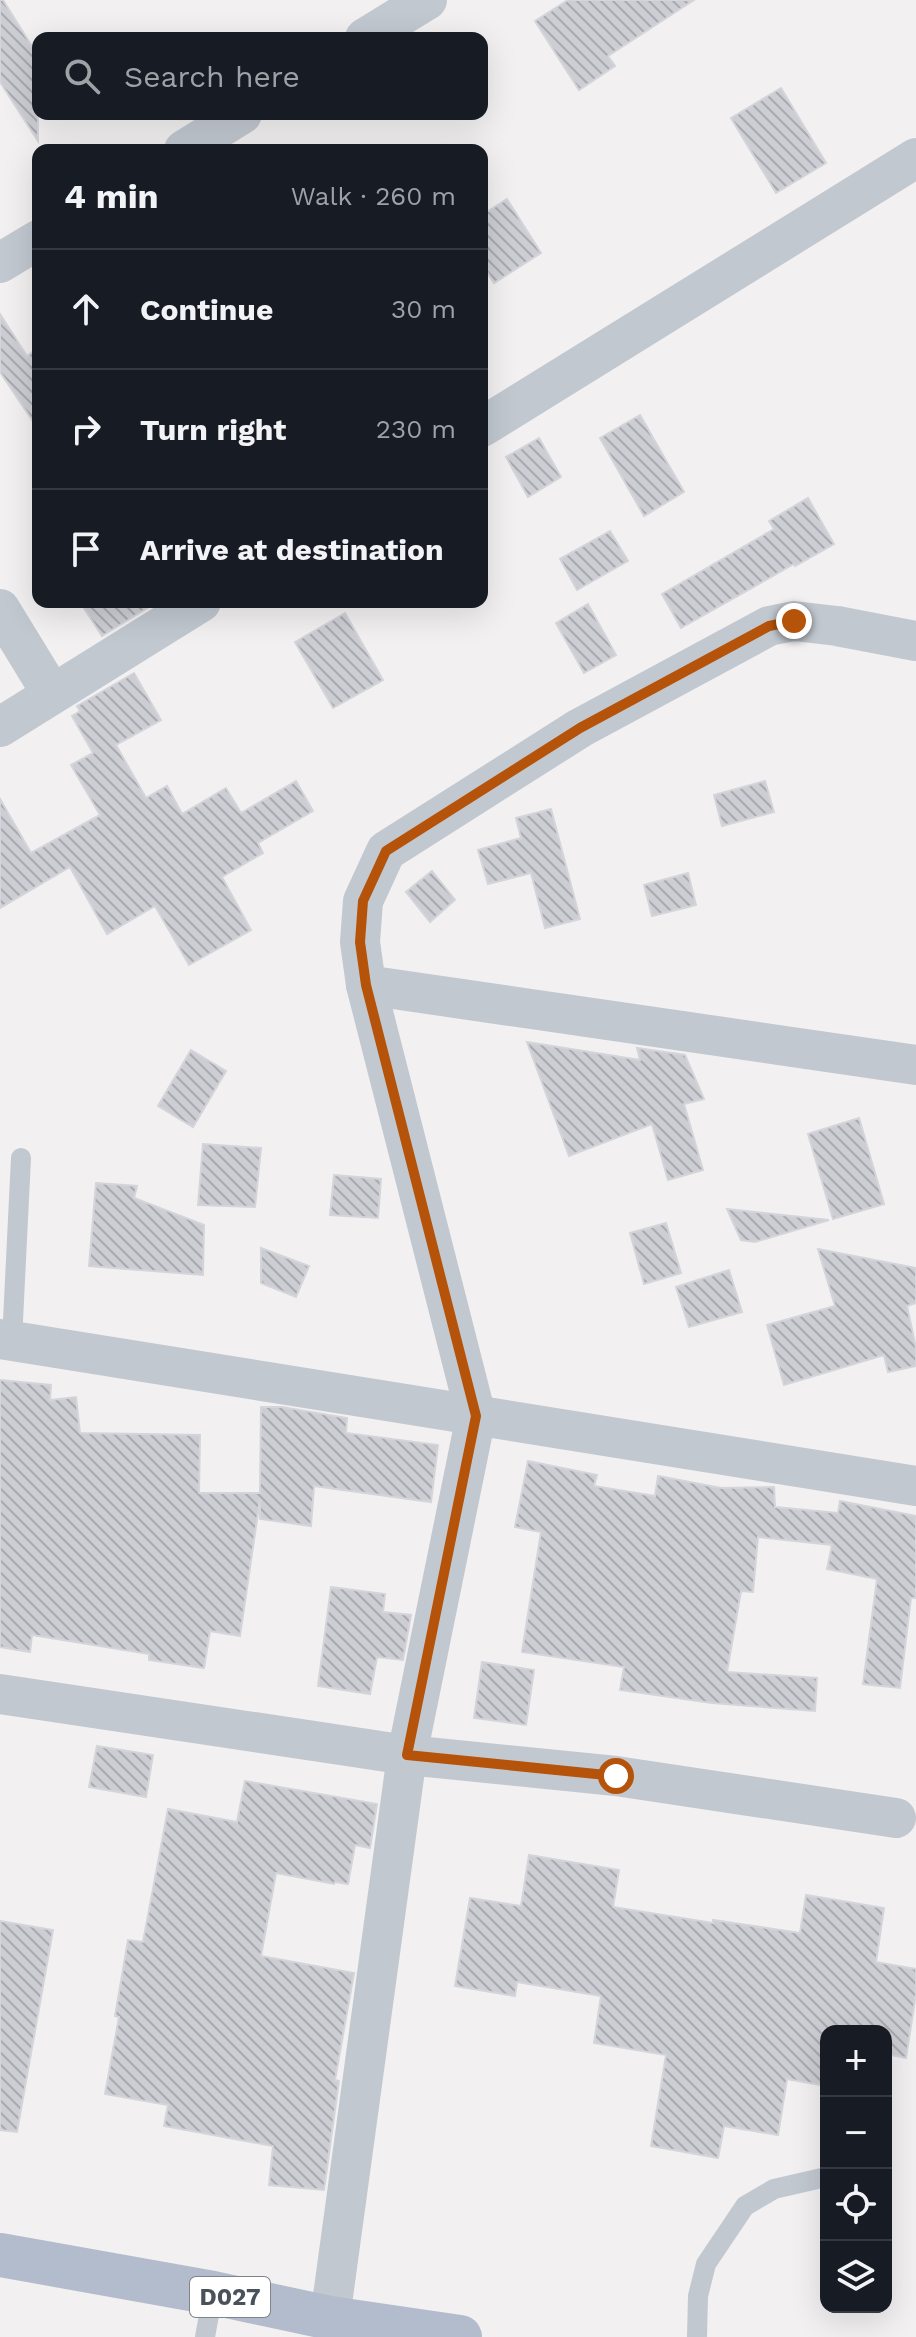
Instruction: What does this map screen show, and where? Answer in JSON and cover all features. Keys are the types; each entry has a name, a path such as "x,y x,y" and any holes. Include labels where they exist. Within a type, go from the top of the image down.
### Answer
{"main road":[{"name":"D027","path":"0,2255 213,2293 330,2318 451,2337"}],"street":[{"path":"375,32 427,0"},
{"path":"194,144 232,120"},
{"path":"488,423 916,158"},
{"path":"0,263 32,244"},
{"path":"0,727 191,608"},
{"path":"0,609 52,694"},
{"path":"330,2318 407,1755 476,1416 366,985 360,942 363,901 386,851 580,728 769,626 794,621 916,641"},
{"path":"366,985 916,1065"},
{"path":"6,1340 916,1486"},
{"path":"0,1694 407,1755 616,1776 896,1818"}],"lane":[{"path":"6,1340 21,1158"},
{"path":"697,2337 698,2296 706,2264 745,2206 774,2189 820,2178"},
{"path":"205,2337 213,2293"}],"building":[{"path":"0,0 3,0 32,46 32,120 38,120 38,141 0,82"},
{"path":"568,0 694,0 608,56 615,66 579,90 535,21"},
{"path":"781,88 826,163 776,193 731,118"},
{"path":"507,199 541,253 494,283 488,274 488,211"},
{"path":"0,314 27,356 32,352 32,420 0,372"},
{"path":"640,415 684,492 644,516 600,438"},
{"path":"539,438 561,477 528,497 506,457"},
{"path":"808,498 834,544 681,628 662,594 774,529 769,521"},
{"path":"610,531 628,561 577,590 560,559"},
{"path":"588,604 616,655 584,673 556,623"},
{"path":"84,608 147,608 102,636"},
{"path":"345,613 383,680 333,708 295,642"},
{"path":"134,673 161,720 116,745 146,798 167,786 182,814 226,788 241,813 296,781 313,811 258,843 263,853 222,877 251,930 189,965 155,906 107,934 70,867 0,908 0,799 31,853 100,815 71,765 93,753 72,716 80,711 77,706"},
{"path":"765,781 774,812 722,826 714,795"},
{"path":"551,809 580,919 545,928 531,873 488,884 478,850 521,838 516,818"},
{"path":"432,871 455,900 430,922 406,892"},
{"path":"688,873 696,905 652,916 644,885"},
{"path":"527,1042 640,1060 637,1048 685,1055 704,1099 684,1104 703,1170 668,1180 652,1124 569,1156"},
{"path":"191,1050 226,1071 193,1127 158,1106"},
{"path":"859,1118 884,1204 833,1219 808,1134"},
{"path":"203,1144 261,1148 255,1207 198,1205"},
{"path":"334,1175 381,1179 378,1218 330,1215"},
{"path":"96,1183 137,1186 134,1198 204,1225 203,1275 89,1266"},
{"path":"727,1209 829,1220 755,1242 741,1240"},
{"path":"666,1223 681,1273 644,1284 630,1233"},
{"path":"261,1248 309,1266 296,1297 261,1283"},
{"path":"818,1249 916,1268 916,1303 907,1306 916,1348 916,1366 888,1372 884,1355 784,1385 767,1325 835,1306"},
{"path":"729,1270 742,1312 689,1327 676,1287"},
{"path":"0,1380 51,1385 50,1400 76,1397 80,1433 200,1435 199,1493 260,1493 261,1407 282,1407 347,1418 346,1433 438,1445 431,1502 314,1486 311,1526 260,1519 260,1499 240,1636 210,1631 204,1668 149,1660 149,1654 32,1635 30,1652 0,1647"},
{"path":"528,1461 597,1475 594,1486 655,1496 658,1476 721,1488 774,1487 775,1507 838,1513 840,1501 916,1516 916,1598 911,1598 900,1688 863,1684 877,1579 827,1569 832,1545 758,1537 753,1592 741,1591 727,1672 817,1678 815,1711 712,1703 620,1690 624,1667 522,1652 541,1532 515,1527"},
{"path":"331,1587 385,1594 383,1612 411,1615 403,1660 377,1657 370,1694 318,1686"},
{"path":"482,1662 534,1670 526,1725 474,1718"},
{"path":"97,1746 153,1755 146,1797 89,1787"},
{"path":"245,1781 377,1804 370,1848 355,1845 348,1884 276,1873 261,1956 354,1973 335,2080 339,2081 324,2190 269,2185 273,2146 164,2126 168,2105 105,2094 119,2017 115,2016 128,1940 143,1942 168,1809 237,1822"},
{"path":"529,1855 619,1870 613,1907 713,1923 713,1920 800,1933 806,1895 884,1908 876,1962 916,1969 916,1994 906,2058 892,2055 892,2025 820,2025 820,2085 787,2079 778,2135 724,2126 718,2158 651,2146 666,2055 594,2043 601,1996 517,1982 515,1996 455,1986 470,1898 521,1906"},
{"path":"0,1921 53,1930 17,2132 0,2130"}],"route":[{"path":"616,1776 407,1755 476,1416 366,985 360,942 363,901 386,851 580,728 769,626 794,621"}]}
